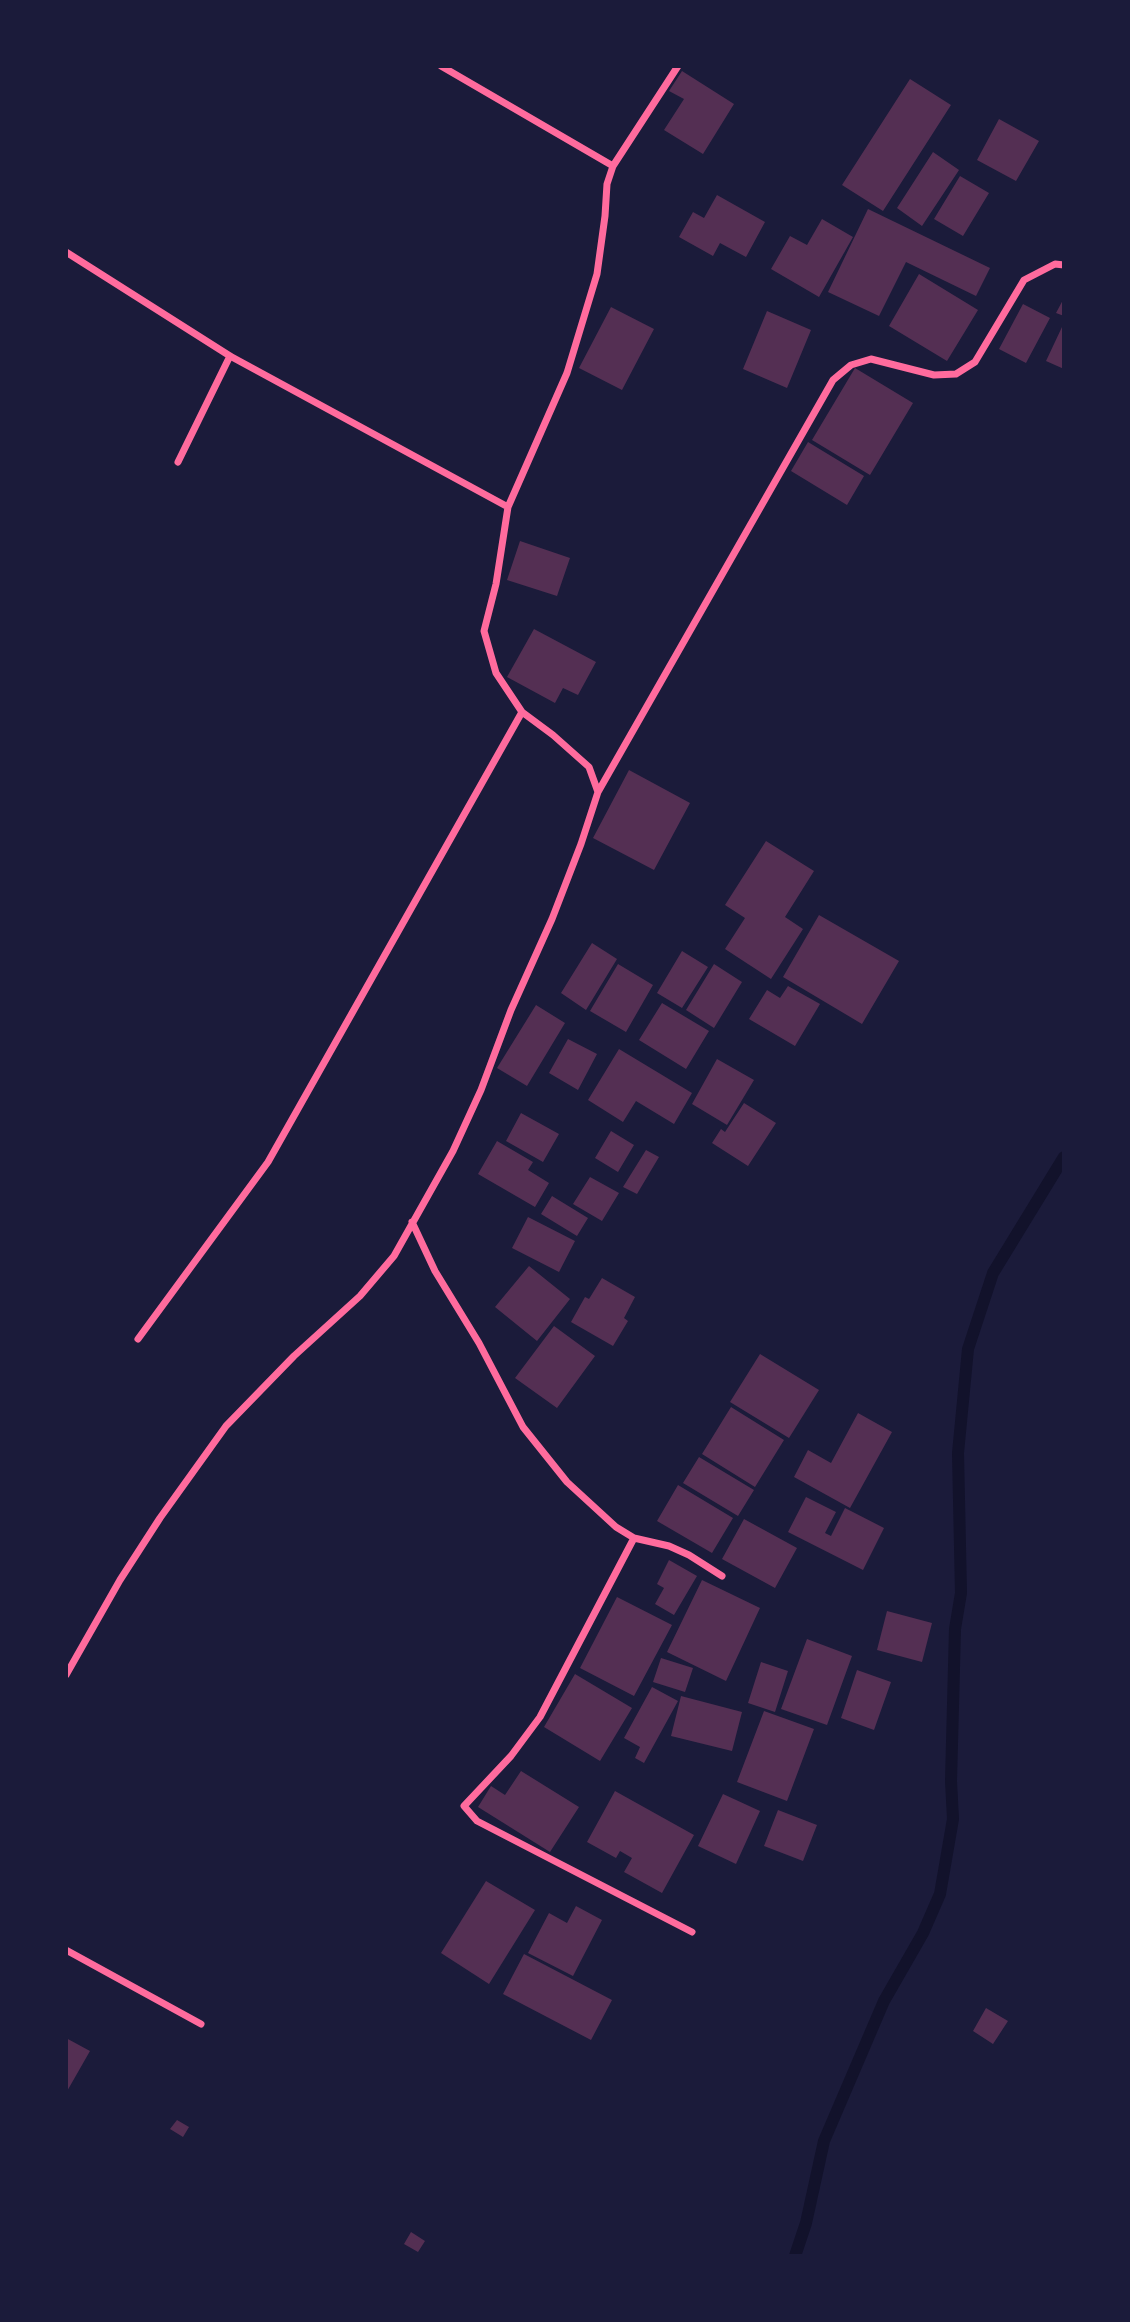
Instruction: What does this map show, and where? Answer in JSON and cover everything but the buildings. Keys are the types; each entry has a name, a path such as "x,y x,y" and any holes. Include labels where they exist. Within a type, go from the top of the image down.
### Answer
{"street":[{"path":"441,66 613,166"},
{"path":"598,792 589,767 522,712 496,673 484,631 496,584 508,507 567,373 597,274 606,216 607,184 613,166 678,66"},
{"path":"66,252 230,356 508,507"},
{"path":"66,1675 120,1580 160,1518 226,1426 294,1356 360,1296 394,1256 453,1151 481,1090 511,1010 552,919 598,792 833,380 851,365 871,359 934,375 956,374 975,362 1024,280 1055,264 1063,265"},
{"path":"178,462 230,356"},
{"path":"138,1339 268,1162 522,712"},
{"path":"412,1222 435,1271 479,1343 523,1427 567,1482 616,1527 634,1538 669,1546 707,1565 722,1576"},
{"path":"634,1538 540,1717 511,1756 464,1806 477,1821 578,1871 692,1933"},
{"path":"66,1950 201,2024"}],"waterway":[{"path":"795,2256 806,2223 824,2141 884,2001 923,1933 940,1894 953,1819 951,1781 955,1629 961,1593 958,1453 968,1349 993,1273 1064,1157"}]}
